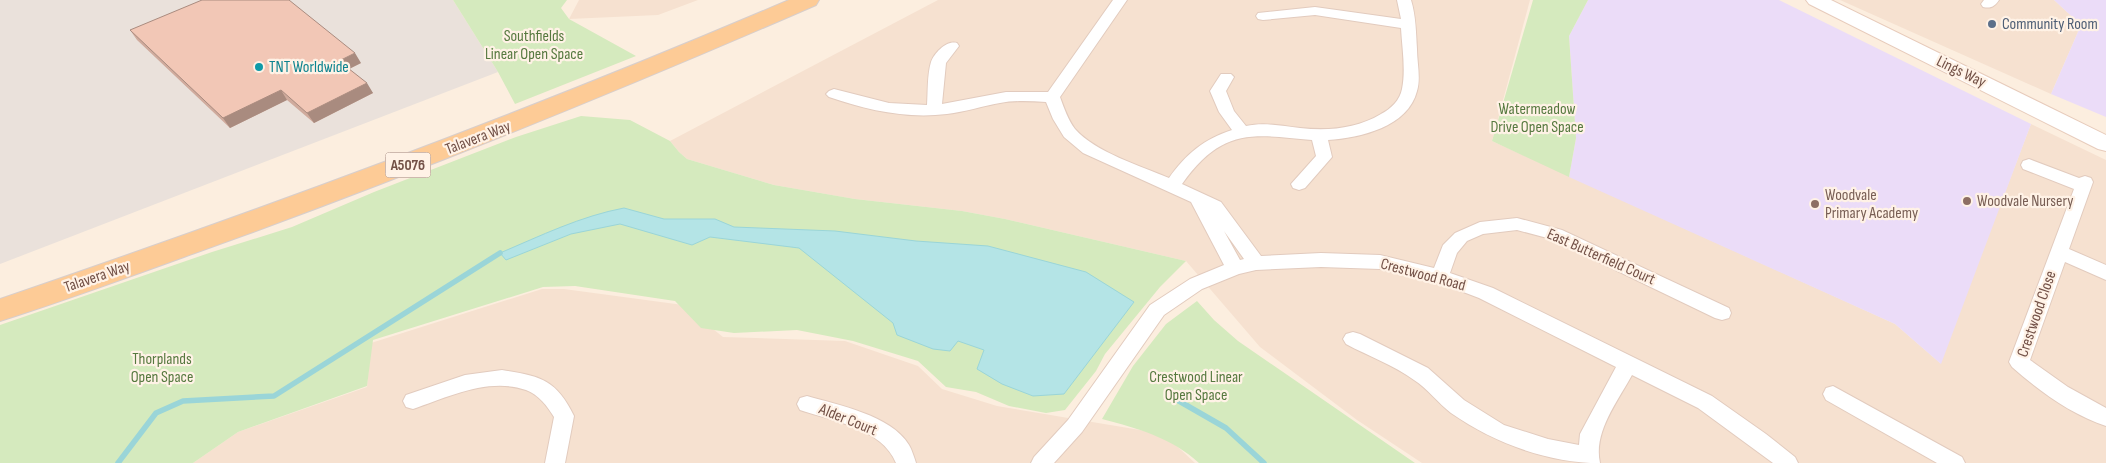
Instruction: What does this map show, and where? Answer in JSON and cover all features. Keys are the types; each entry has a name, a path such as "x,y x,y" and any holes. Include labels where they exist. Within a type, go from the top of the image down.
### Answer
{"main road":[{"name":"Talavera Way","path":"0,310 200,241 477,138 629,77 808,0"}],"street":[{"path":"1052,97 1108,20 1120,0"},
{"path":"1173,185 1192,158 1211,144 1242,132 1270,130 1320,134 1351,132 1376,123 1396,111 1407,97 1411,81 1404,0"},
{"name":"Lings Way","path":"1816,0 2106,144"},
{"path":"1263,16 1315,12 1407,24"},
{"path":"934,110 939,62 952,46"},
{"path":"1226,77 1218,90 1228,112 1242,132"},
{"path":"834,94 880,107 900,110 953,108 1007,97 1052,97"},
{"path":"1052,97 1061,119 1070,133 1089,149 1173,185 1215,206 1256,263"},
{"path":"1299,184 1324,157 1320,134"},
{"name":"Crestwood Close","path":"2029,166 2084,184 2019,362 2039,380 2066,398 2106,418"},
{"path":"1197,198 1235,268"},
{"name":"East Butterfield Court","path":"1440,276 1450,250 1461,237 1480,228 1517,224 1556,234 1722,313"},
{"name":"Crestwood Close","path":"2059,252 2106,273"},
{"name":"Crestwood Road","path":"1041,463 1075,426 1157,310 1196,284 1235,268 1256,263 1321,260 1380,262 1440,276 1486,293 1704,402 1759,440 1788,463"},
{"path":"1353,338 1421,374 1457,406 1497,431 1589,459 1590,434 1628,363"},
{"path":"414,401 465,383 502,378 533,383 554,400 564,416 555,463"},
{"path":"1832,394 1955,463"},
{"name":"Alder Court","path":"806,404 870,426 887,437 900,449 906,463"}],"shaded area":[{"path":"0,0 453,0 498,72 0,264"},
{"path":"579,0 698,0 658,15 569,19"},
{"path":"938,0 1530,0 1492,141 1895,324 1940,363 2031,124 2106,160 2106,463 1422,463 1357,420 1260,347 1186,261 1005,219 962,211 855,199 774,185 687,159 670,141"},
{"name":"Woodvale Primary Academy","path":"1588,0 1779,0 2031,124 1941,364 1895,324 1569,177 1576,138 1569,36"},
{"path":"1840,0 2054,0 2081,25 2051,94"},
{"path":"2054,0 2106,0 2106,117 2051,94 2081,25"},
{"path":"542,289 564,289 683,305 723,337 845,341 918,366 942,389 997,406 1164,434 1195,463 193,463 238,432 367,387 371,343"}],"green space":[{"name":"Southfields Linear Open Space","path":"453,0 567,0 561,8 569,19 636,56 515,104 498,72"},
{"name":"Watermeadow Drive Open Space","path":"1533,0 1588,0 1569,36 1576,138 1569,177 1492,141"},
{"name":"Thorplands Open Space","path":"581,116 630,120 670,141 687,159 774,185 855,199 962,211 1005,219 1186,261 1160,287 1105,354 1096,371 1065,410 1046,413 1009,406 976,392 946,387 918,361 853,341 797,330 734,333 701,328 675,301 575,286 543,287 373,340 367,386 238,432 193,463 0,463 0,325 212,252 292,227 374,192 516,137"},
{"name":"Crestwood Linear Open Space","path":"1197,301 1214,320 1238,341 1415,463 1199,463 1189,454 1166,440 1141,430 1102,419 1133,366 1166,324"}],"water":[{"path":"624,208 664,219 715,219 734,227 835,231 916,241 988,246 1086,272 1134,302 1064,394 1033,396 1002,384 977,369 984,350 958,341 950,351 933,349 897,335 893,323 799,248 710,237 692,245 620,224 571,234 506,260 500,253 576,221"}],"building":[{"name":"TNT Worldwide","path":"202,0 289,0 355,53 339,61 367,83 307,113 281,90 223,118 130,30"}],"waterway":[{"path":"118,463 156,413 183,401 274,396 500,253"},
{"path":"1172,397 1226,428 1264,463"}],"place":[{"name":"Community Room","path":"1992,24"},
{"name":"TNT Worldwide","path":"259,67"},
{"name":"Woodvale Nursery","path":"1967,201"},
{"name":"Woodvale Primary Academy","path":"1815,204"}]}
